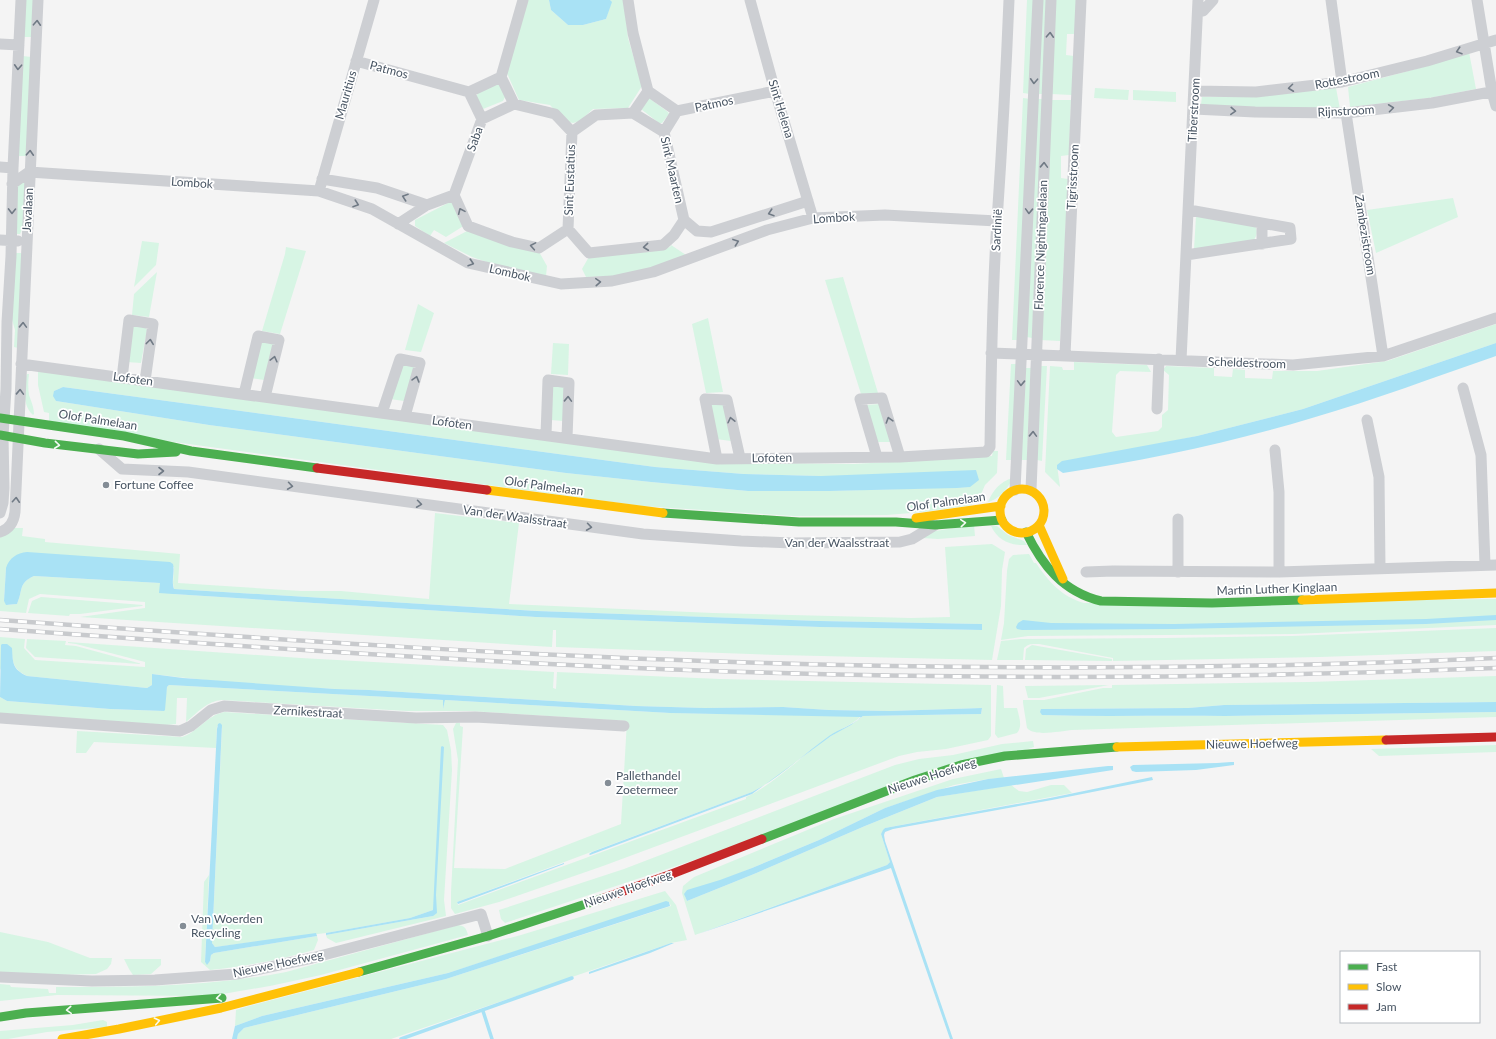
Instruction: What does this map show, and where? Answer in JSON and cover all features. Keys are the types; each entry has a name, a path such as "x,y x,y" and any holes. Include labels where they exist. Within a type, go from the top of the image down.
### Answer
{"street":[{"name":"Javalaan","path":"1,436 6,389 12,184 21,0"},
{"name":"Javalaan","path":"19,439 29,172 38,0"},
{"name":"Mauritius","path":"319,191 374,0"},
{"path":"514,104 501,76 523,0"},
{"name":"Sint Helena","path":"750,0 775,91 813,218"},
{"name":"Sardinië","path":"979,453 986,452 990,448 991,353 997,220 1006,94 1009,0"},
{"name":"Florence Nightingalelaan","path":"1015,490 1038,0"},
{"name":"Florence Nightingalelaan","path":"1031,490 1051,0"},
{"name":"Tigrisstroom","path":"1065,355 1081,0"},
{"name":"Tiberstroom","path":"1198,5 1203,11 1213,0"},
{"path":"1331,0 1342,82"},
{"path":"1477,0 1496,106"},
{"path":"631,1 633,33 648,91 677,111 664,132"},
{"name":"Tiberstroom","path":"1181,360 1198,5"},
{"name":"Rottestroom","path":"1194,91 1256,92 1342,82 1427,62 1496,40"},
{"path":"0,44 19,45"},
{"name":"Patmos","path":"356,61 469,92"},
{"path":"469,92 501,76"},
{"path":"482,119 514,104 555,114 572,132 596,115 633,113 648,91"},
{"name":"Patmos","path":"677,111 775,91"},
{"name":"Rijnstroom","path":"1194,109 1255,112 1346,113 1432,103 1494,91"},
{"name":"Saba","path":"454,195 482,119 469,92"},
{"name":"Sint Maarten","path":"633,113 664,132 684,220"},
{"name":"Zambezistroom","path":"1346,113 1383,356"},
{"name":"Sint Eustatius","path":"568,229 572,132"},
{"path":"0,167 13,168"},
{"path":"12,184 29,172"},
{"name":"Lombok","path":"29,172 319,191 372,209 468,263 562,284 612,281 653,272 767,230 813,218 885,215 997,220"},
{"path":"322,179 377,188 428,205"},
{"path":"398,224 428,205 454,195 468,226 512,242 539,248 568,229 588,253 663,245 674,236 684,220 697,231 710,232 716,249"},
{"name":"Lombok","path":"710,232 808,201"},
{"path":"1186,255 1291,239 1290,228 1189,210"},
{"path":"1262,223 1262,244"},
{"path":"0,240 26,242"},
{"name":"Scheldestroom","path":"991,353 1036,356 1065,355 1293,365 1383,356 1496,318"},
{"path":"122,378 129,320 153,324 145,381"},
{"path":"244,394 258,336 279,340 265,397"},
{"path":"382,413 400,359 420,363 405,416"},
{"path":"1157,409 1159,359"},
{"name":"Lofoten","path":"21,364 717,459 900,457 979,453"},
{"path":"546,436 548,380 569,383 567,438"},
{"path":"1086,572 1279,572 1490,565 1481,455 1463,388"},
{"path":"877,457 860,398 882,398 900,457"},
{"path":"717,459 705,399 727,400 740,458"},
{"name":"Olof Palmelaan","path":"2,418 124,436 191,451 675,515 799,522 896,522 935,525 1002,520"},
{"path":"1367,420 1379,477 1380,568"},
{"path":"0,513 3,503 4,488 1,436"},
{"name":"Olof Palmelaan","path":"1,436 45,443 138,454 191,451"},
{"path":"0,532 12,524 16,512 19,439"},
{"name":"Van der Waalsstraat","path":"99,450 122,469 188,472 643,534 785,543 900,542 912,539 935,525"},
{"path":"1275,450 1279,492 1279,572"},
{"path":"1015,490 1031,490 1039,497 1044,506 1044,516 1039,526 1031,531 1019,532 1012,530 1006,526 1002,520 1001,506 1004,498 1015,490"},
{"name":"Olof Palmelaan","path":"896,522 936,514 1001,506"},
{"path":"1178,519 1178,572"},
{"path":"1039,526 1052,553 1064,584"},
{"name":"Martin Luther Kinglaan","path":"1026,532 1044,564 1064,584 1079,595 1101,601 1212,603 1496,593"},
{"name":"Zernikestraat","path":"0,718 180,731 191,726 211,710 224,706 416,718 475,717 624,726"},
{"name":"Nieuwe Hoefweg","path":"62,1039 221,1008 282,993 313,983 488,936 579,907 669,875 915,780 961,765 1005,756 1108,747 1496,737"},
{"name":"Nieuwe Hoefweg","path":"2,978 55,980 155,980 237,974 312,958 481,914 488,936"},
{"name":"Nieuwe Hoefweg","path":"0,1017 26,1013 219,999 313,983"}],"green space":[{"path":"25,0 33,0 32,37 23,37"},
{"path":"528,0 549,0 551,10 568,25 583,25 606,19 611,2 610,0 624,0 628,38 642,86 628,108 593,109 580,121 573,123 565,121 550,105 519,100 506,71"},
{"path":"1027,0 1035,0 1030,94 1023,93"},
{"path":"1043,0 1048,0 1043,94 1038,94"},
{"path":"1055,0 1077,0 1075,34 1067,34 1066,55 1074,56 1072,95 1051,94"},
{"path":"1469,52 1476,89 1429,98 1350,107 1348,87 1427,66"},
{"path":"23,56 31,57 27,156 18,156"},
{"path":"496,84 499,85 506,95 503,101 483,109 476,97 478,93"},
{"path":"1095,88 1129,90 1128,100 1094,98"},
{"path":"1336,88 1340,109 1256,109 1201,104 1202,97 1259,96"},
{"path":"1133,90 1176,92 1176,102 1133,100"},
{"path":"649,98 668,112 669,114 662,123 659,123 641,109"},
{"path":"1023,98 1031,99 1020,340 1012,340"},
{"path":"1038,99 1043,99 1032,338 1027,337"},
{"path":"1051,100 1071,100 1069,155 1061,156 1061,178 1068,179 1060,341 1040,340"},
{"path":"25,177 25,223 20,234 16,234 16,189"},
{"path":"1453,198 1458,217 1376,253 1367,210"},
{"path":"450,202 454,203 465,225 446,237 434,230 430,236 415,226 415,220"},
{"path":"1196,216 1255,226 1257,230 1256,235 1254,240 1194,249"},
{"path":"469,230 538,250 547,266 546,276 510,270 472,257 444,243"},
{"path":"142,241 159,243 156,265 134,287"},
{"path":"671,245 686,255 655,267 613,276 586,277 582,269 590,255 653,251 670,247"},
{"path":"286,247 306,251 280,334 262,331 285,254"},
{"path":"15,253 21,253 23,256 18,348 14,347 15,330 11,316"},
{"path":"157,272 149,317 132,315 134,294"},
{"path":"843,277 878,393 861,394 825,280"},
{"path":"418,304 434,313 421,352 405,350"},
{"path":"708,318 723,392 706,393 692,324"},
{"path":"1496,324 1496,343 1303,409 1197,436 1057,465 1060,487 1045,472 1050,366 1062,367 1063,370 1074,370 1074,362 1147,365 1151,372 1120,371 1116,375 1112,432 1116,437 1158,431 1162,427 1162,415 1168,410 1169,375 1163,370 1166,366 1214,368 1214,376 1232,377 1233,369 1245,370 1245,378 1272,379 1273,371 1317,371 1387,361"},
{"path":"132,327 145,327 147,330 141,363 127,362"},
{"path":"261,342 274,343 264,380 250,378"},
{"path":"553,343 569,344 568,375 551,374"},
{"path":"402,362 415,365 404,401 390,399"},
{"path":"1011,364 1019,364 1014,460 1006,460"},
{"path":"1039,366 1047,366 1042,461 1037,460"},
{"path":"1026,368 1031,368 1027,460 1021,460"},
{"path":"38,370 768,463 854,464 992,456 993,451 998,451 997,473 985,485 979,499 972,499 972,505 923,512 887,515 794,516 642,506 174,442 49,421 49,413 44,412 38,385","holes":["63,387 655,467 744,474 821,476 970,487 829,491 748,491 651,482 566,473 209,425 56,401 54,391"]},
{"path":"27,374 29,374 29,395 34,409 33,415 27,407 26,402 25,392"},
{"path":"554,386 564,387 563,421 551,420"},
{"path":"711,404 723,404 731,441 716,439"},
{"path":"880,404 892,442 876,442 866,405"},
{"path":"1012,478 1011,482 1003,493 996,499 988,502 997,487"},
{"path":"435,513 519,523 509,604 713,613 911,618 950,617 945,547 992,544 1005,552 1002,570 1001,606 992,660 778,655 556,647 556,630 553,630 552,647 80,617 145,608 145,602 40,594 29,599 26,613 0,611 0,536 14,528 23,528 22,536 45,539 45,542 180,554 178,583 301,591 341,591 429,599","holes":["174,567 174,589 537,611 820,621 982,624 982,630 820,627 536,617 173,594 160,583 34,576 23,585 17,604 8,605 4,601 6,568"]},
{"path":"974,525 975,536 938,539 922,538 929,532"},
{"path":"991,526 997,526 1008,535 1024,541 1027,545 1016,545 1006,542 997,535"},
{"path":"1029,554 1034,563 1036,563 1056,588 1069,597 1084,603 1496,599 1496,625 1294,634 1028,636 1001,640 1004,623 1009,559 1013,555"},
{"path":"41,597 143,605 80,614 70,614 69,616 28,613 32,601"},
{"path":"1496,628 1496,651 1320,657 1113,661 1113,658 1033,644 1024,648 1023,660 997,660 1001,641 1020,639 1292,636"},
{"path":"0,637 25,639 24,648 35,660 145,667 145,662 68,642 301,658 554,672 553,688 556,689 557,672 720,679 991,685 991,736 988,740 946,749 917,752 899,756 603,866 499,902 455,914 451,908 451,892 458,760 453,729 456,723 460,723 460,726 463,727 454,868 505,869 621,824 627,721 470,711 407,711 222,700 207,705 186,722 187,698 177,698 176,724 166,725 0,713 0,697 7,701 110,709 163,711 167,687 169,685 443,700 443,709 445,700 670,713 861,716 820,743 762,787 752,792 457,902 458,905 746,799 746,797 768,784 821,743 855,722 863,716 981,714 982,708 890,711 829,710 783,707 705,708 636,706 260,685 152,674 152,685 147,688 27,676 15,666 12,650 0,670"},
{"path":"27,639 66,641 65,645 76,646 142,664 35,657 26,648"},
{"path":"1032,645 1112,659 1112,661 1025,660 1026,649"},
{"path":"1496,676 1496,702 1224,705 1188,708 1042,709 1042,715 1225,716 1496,712 1496,717 1072,730 1041,733 1030,731 1027,728 1023,703 1023,700 1044,700 1103,688 1112,688 1112,685 1309,682"},
{"path":"997,685 1003,686 1004,708 1017,708 1020,724 1017,733 998,738 995,734"},
{"path":"1109,685 1039,698 1028,698 1025,686"},
{"path":"224,712 443,725 447,730 451,750 452,770 444,900 446,916 336,943 327,938 326,935 433,916 433,910 410,918 326,933 215,947 212,943 222,728 217,726 216,748 94,742 86,753 76,753 77,731 182,737 193,732 212,717"},
{"path":"1033,741 1034,747 505,923 501,919 499,910 624,869 895,765 919,759 953,755 1002,744"},
{"path":"1496,745 1496,752 1379,756 1371,749"},
{"path":"1001,769 1004,778 988,779 954,785 885,808 819,840 685,896 687,901 937,797 1011,785 1019,791 1027,792 1051,785 1064,785 1072,793 885,828 881,834 890,862 887,865 695,935 682,893 683,886 694,877 834,819 953,779"},
{"path":"209,875 205,962 207,964 210,961 211,955 214,953 317,936 318,940 314,950 288,957 236,967 210,970 201,962 204,882"},
{"path":"665,891 676,905 687,940 671,943 391,1039 237,1039 238,1034 244,1028 446,979 671,906 669,902 448,973 262,1016 235,1026 236,1010 521,935"},
{"path":"458,925 465,928 468,935 321,975 270,986 211,996 57,995 0,1001 0,984 10,985 11,987 48,989 49,993 56,993 56,987 171,985 228,981 257,977 286,972"},
{"path":"0,932 48,942 90,958 112,958 111,964 107,969 96,974 55,975 0,972"},
{"path":"124,959 161,959 161,965 151,974 133,975"},
{"path":"103,1020 107,1022 107,1027 47,1032 0,1039 0,1031 73,1025"}],"water":[{"path":"549,0 610,0 612,2 606,19 583,25 568,25 551,10"},
{"path":"1496,343 1496,356 1358,404 1281,427 1188,450 1126,462 1063,473 1057,469 1057,465 1062,461 1197,436 1303,409"},
{"path":"63,387 655,467 744,474 821,476 976,470 979,480 970,487 957,488 829,491 748,491 651,482 566,473 209,425 56,401 53,396 54,391"},
{"path":"27,552 170,562 173,564 174,589 537,611 820,621 982,624 982,630 820,627 536,617 159,593 160,583 34,576 23,585 17,604 6,605 4,601 7,564 14,557"},
{"path":"1496,615 1496,620 1426,624 1174,629 1022,630 1017,629 1016,627 1018,623 1023,620 1051,623 1174,624 1426,619"},
{"path":"7,644 12,648 14,665 18,671 27,676 147,688 152,685 152,674 183,678 335,689 636,706 705,708 783,707 829,710 890,711 982,708 981,714 863,716 856,721 861,717 670,713 445,700 443,709 443,700 169,685 167,687 164,711 110,709 7,701 0,697 1,645"},
{"path":"1496,702 1496,712 1225,716 1065,716 1042,715 1040,712 1041,709 1188,708 1224,705"},
{"path":"220,723 222,725 212,943 215,947 316,933 317,936 214,953 211,955 210,961 207,965 205,962 217,729 218,724"},
{"path":"853,723 831,736 796,762 829,736"},
{"path":"442,746 444,747 436,895 437,913 433,916 326,935 326,933 410,918 433,910"},
{"path":"1234,762 1234,765 1196,770 1136,772 1132,771 1130,767 1133,765"},
{"path":"1113,766 1113,770 937,797 687,901 684,894 687,890 752,868 819,840 885,808 937,790 988,779"},
{"path":"1152,777 1153,780 893,829 885,832 885,841 953,1039 950,1039 891,868 698,934 887,865 890,862 881,834 885,828 1050,798"},
{"path":"765,785 752,794 590,855 589,854 752,792"},
{"path":"564,863 458,904 457,902"},
{"path":"666,901 669,902 670,906 446,979 244,1028 238,1034 237,1039 232,1039 235,1026 262,1016 448,973"},
{"path":"674,943 589,974 589,972"}],"waterway":[{"path":"401,1039 572,978"},
{"path":"483,1011 492,1039"}],"railway":[{"path":"0,620 287,640 478,651 766,663 948,667 1131,667 1405,662 1496,658"},
{"path":"0,629 465,660 651,669 838,675 1120,677 1308,674 1496,668"}],"traffic: fast":[{"path":"0,418 124,436 191,451 317,468"},
{"path":"0,435 45,443 138,454 176,452"},
{"path":"663,513 799,522 896,522 935,525 1002,520"},
{"path":"1026,532 1039,555 1055,576 1076,591 1101,601 1212,603 1302,600"},
{"path":"762,839 915,780 961,765 1005,756 1117,747"},
{"path":"359,972 488,936 604,898"},
{"path":"0,1017 26,1013 222,998"}],"traffic: slow":[{"path":"1018,489 1026,489 1038,495 1044,507 1044,511 1044,515 1038,527 1026,533 1018,533 1006,527 1000,515 1000,507 1006,495 1018,489"},
{"path":"487,490 663,513"},
{"path":"916,518 1001,506"},
{"path":"1039,525 1063,579"},
{"path":"1302,600 1496,593"},
{"path":"1117,747 1386,740"},
{"path":"62,1039 221,1008 359,972"}],"traffic: jam":[{"path":"317,468 487,490"},
{"path":"1386,740 1496,737"},
{"path":"604,898 762,839"}],"place":[{"name":"Fortune Coffee","path":"106,485"},
{"name":"Pallethandel Zoetermeer","path":"608,783"},
{"name":"Van Woerden Recycling","path":"183,926"}]}
